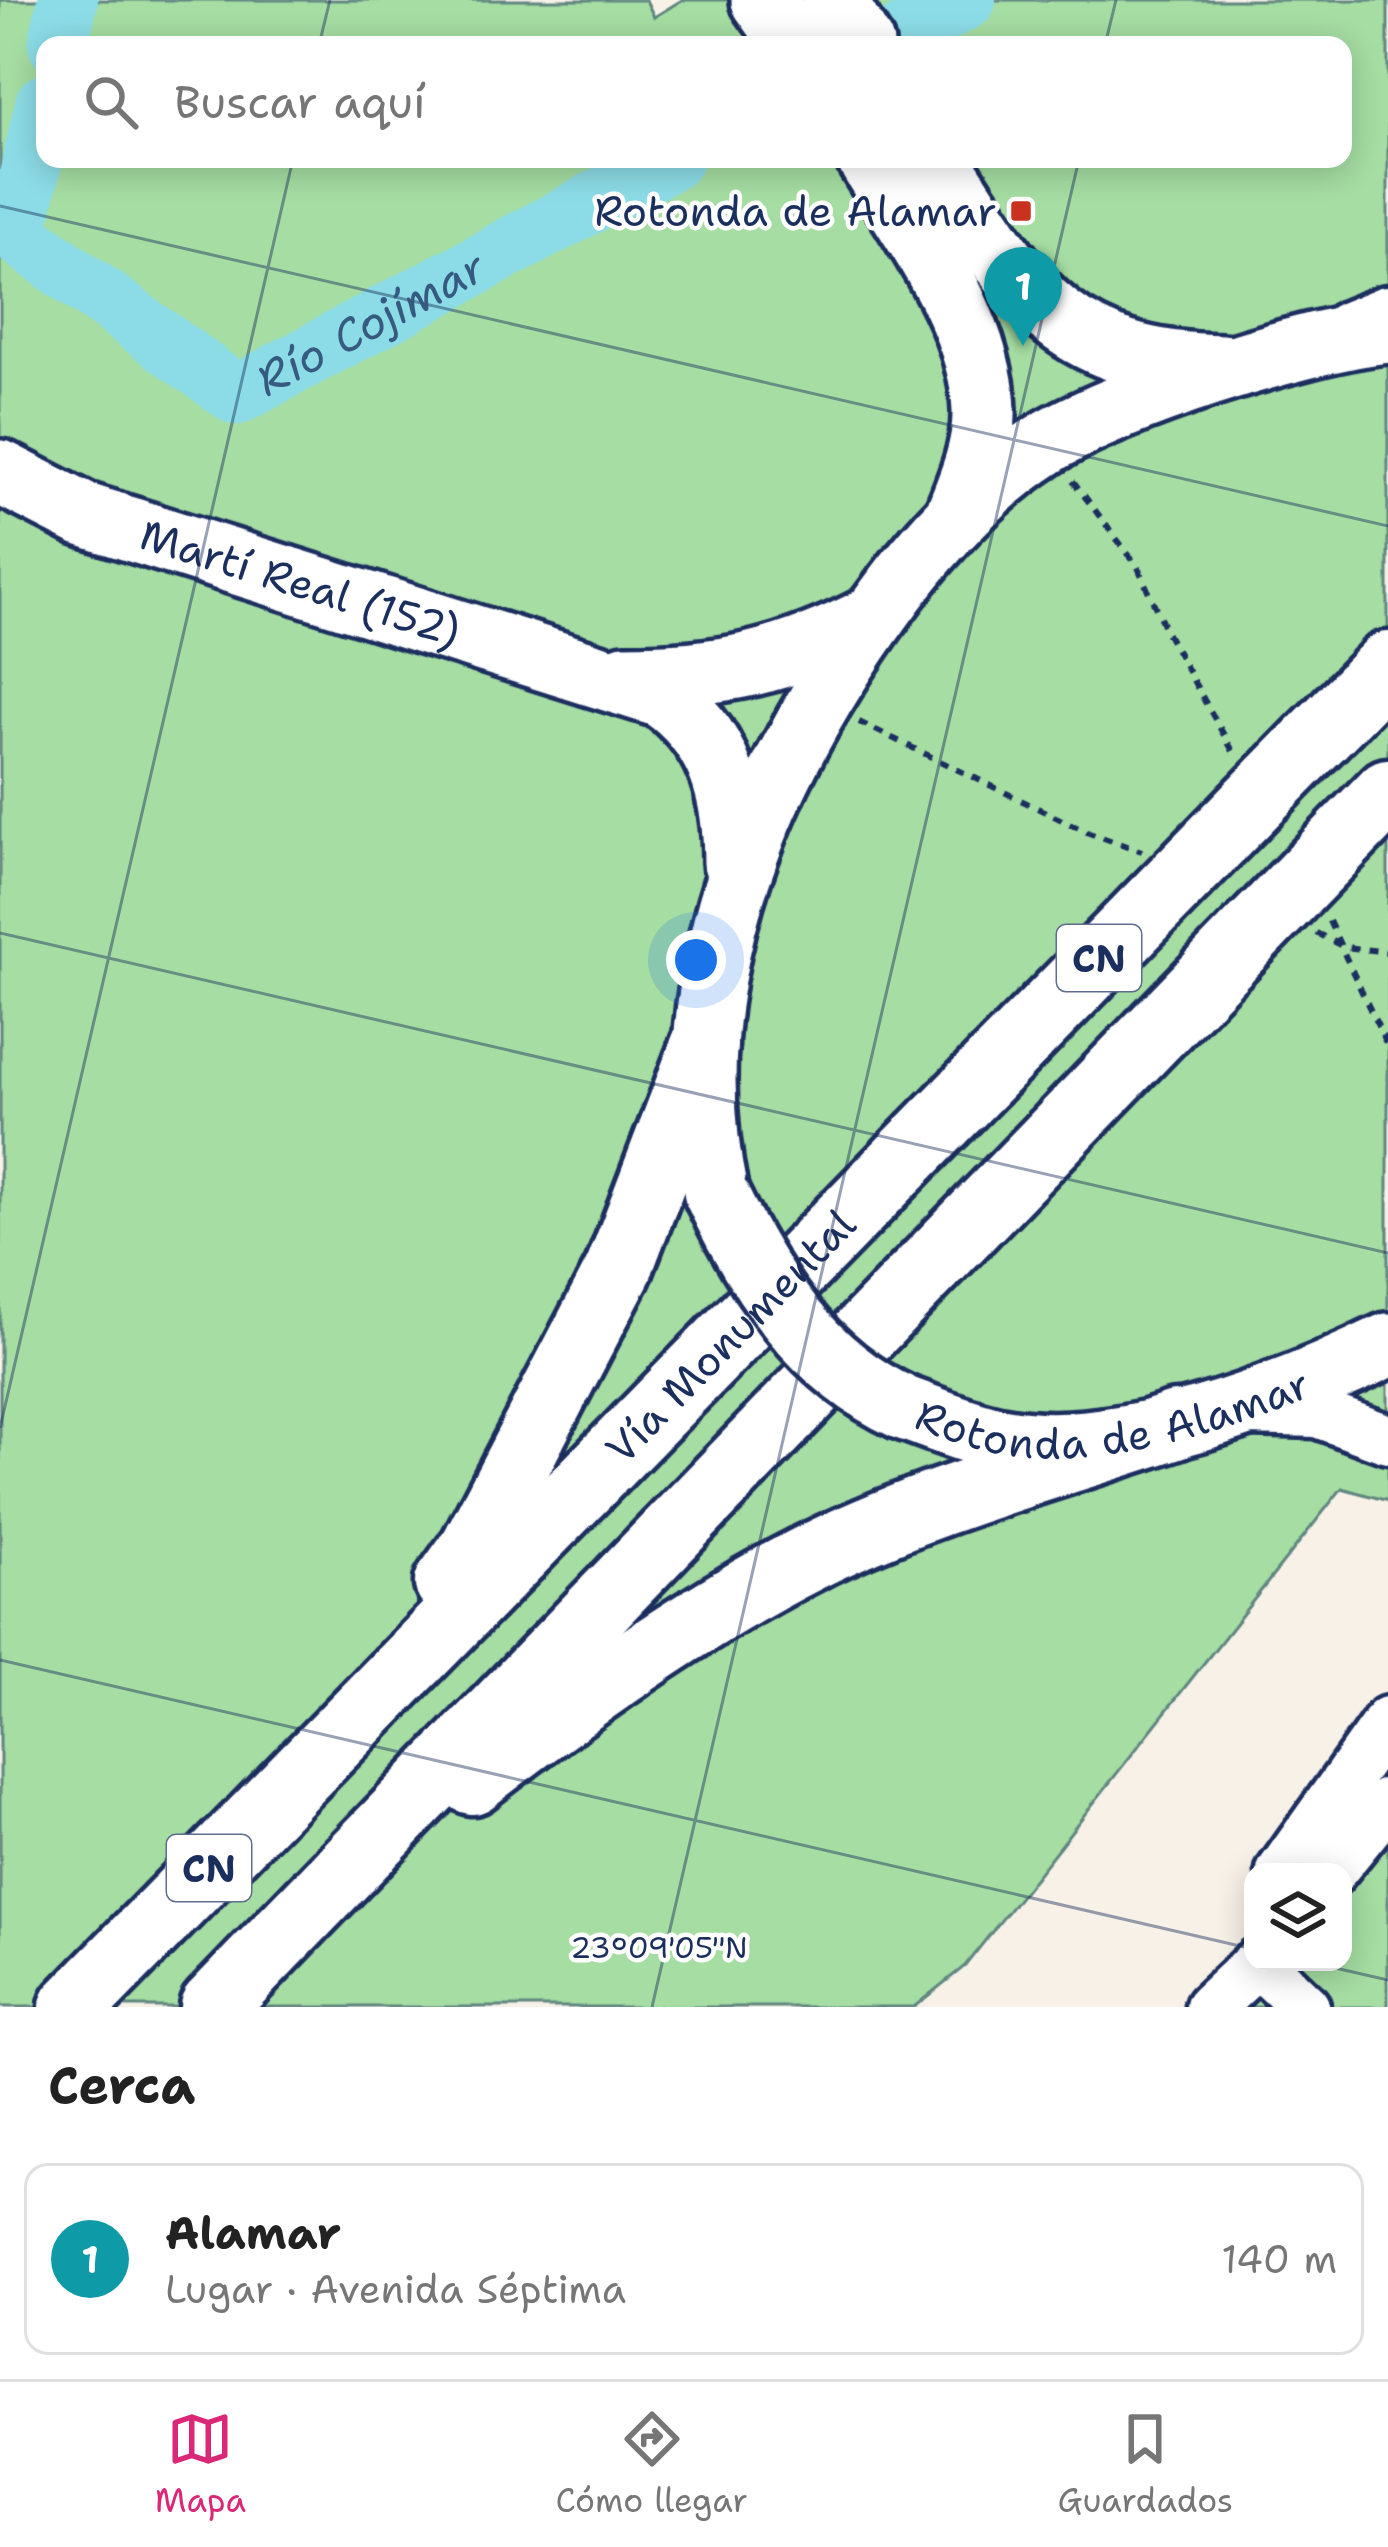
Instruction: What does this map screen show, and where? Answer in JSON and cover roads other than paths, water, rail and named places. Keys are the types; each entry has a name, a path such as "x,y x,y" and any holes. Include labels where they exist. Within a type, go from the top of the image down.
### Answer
{"highway":[{"name":"Vía Monumental","path":"73,2007 1388,665"},
{"name":"CN","path":"213,2007 1388,792"},
{"path":"345,1728 473,1548 543,1418 618,1271 704,1046"},
{"path":"313,1905 495,1763 670,1643 804,1560 903,1516 1196,1417"}],"main road":[{"path":"794,18 839,36"},
{"path":"874,168 946,290 979,373 984,412 978,463 956,517"},
{"path":"943,168 1038,305 1093,342 1172,365 1247,367"},
{"name":"Rotonda de Alamar","path":"1376,328 1166,392 1046,444 956,517 870,619 765,800 736,877 704,1046 703,1132 716,1195 744,1252 814,1347 854,1381 904,1408 1003,1440 1036,1442 1196,1417 1329,1374 1388,1346"},
{"name":"Martí Real (152)","path":"0,472 82,514 662,696 686,712 709,743 735,812 736,877"},
{"name":"Martí Real (152)","path":"606,676 704,676 763,664 870,619"}],"street":[{"path":"1196,1417 1317,1413 1388,1438"},
{"path":"1287,1863 1388,1720"},
{"path":"1337,1863 1388,1802"},
{"path":"1210,2007 1248,1971"},
{"path":"1267,1971 1305,2007"}],"waterway":[{"name":"Río Cojímar","path":"60,36 68,0"},
{"name":"Río Cojímar","path":"900,36 966,0"},
{"name":"Río Cojímar","path":"36,144 16,234 237,395 656,168"}],"place":[{"name":"Rotonda de Alamar","path":"1021,211"},
{"name":"Alamar","path":"1023,346"}]}
